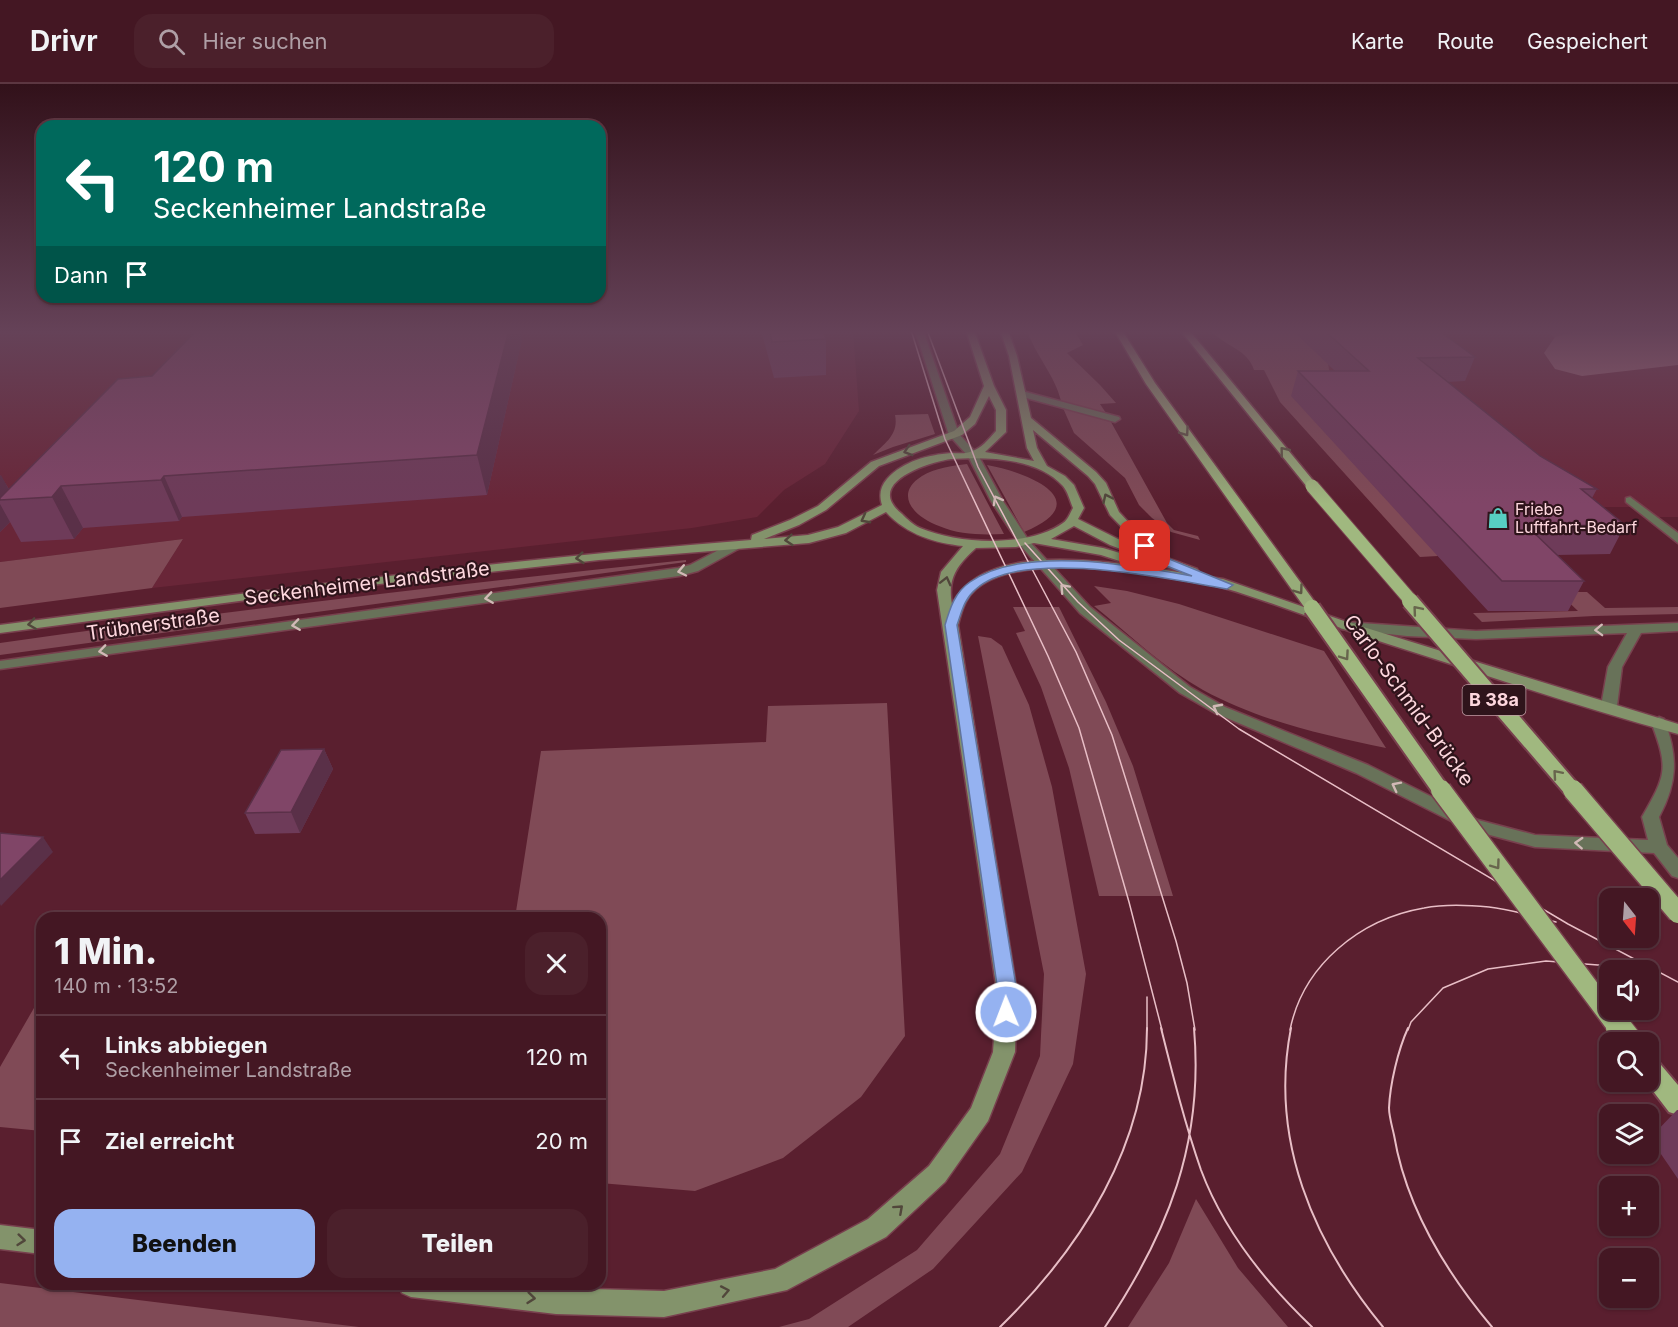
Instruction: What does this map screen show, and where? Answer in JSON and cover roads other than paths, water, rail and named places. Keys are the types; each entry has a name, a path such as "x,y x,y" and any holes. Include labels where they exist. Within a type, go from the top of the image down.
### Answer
{"highway":[{"name":"B 38a","path":"1312,486 1678,913"},
{"name":"Carlo-Schmid-Brücke","path":"1312,608 1369,691 1559,952 1622,1032"},
{"path":"1659,1080 1678,1104"}],"main road":[{"name":"Seckenheimer Landstraße","path":"735,546 812,514 829,503 874,464 893,455 954,435 971,424 988,388"},
{"path":"973,455 988,446 1001,432 1000,410 990,388"},
{"path":"1021,388 1032,448 1043,468"},
{"name":"Carlo-Schmid-Brücke","path":"1154,388 1312,608"},
{"name":"B 38a","path":"1232,388 1312,486"},
{"path":"1026,419 1092,474 1100,483 1114,513 1158,558"},
{"path":"1031,542 1059,531 1072,520 1077,512 1076,496 1065,481 1043,468 1017,460 973,455 934,458 904,470 887,486 885,496 888,507 896,517 918,531 948,541 972,545 1031,542 1103,552 1187,578"},
{"name":"Seckenheimer Landstraße","path":"0,629 327,586 599,556 809,539 842,530 888,507"},
{"path":"1072,520 1097,534 1227,585 1342,625 1678,729"},
{"path":"462,1290 556,1301 664,1304 778,1281 877,1228 937,1174 980,1114 1004,1052 1007,992 951,625 942,596 945,575 956,558 972,545"},
{"path":"951,625 959,600 973,585 991,575 1007,570 1042,564 1096,566 1227,585"},
{"path":"0,1237 36,1241"}],"street":[{"path":"938,388 954,435 973,455 997,501 1031,542 1042,564 1085,610 1185,690 1248,723 1362,769 1473,825 1534,841 1659,847"},
{"path":"1022,394 1115,419"},
{"path":"1630,500 1678,539"},
{"name":"Trübnerstraße","path":"0,665 679,572 694,568 735,546"},
{"path":"1342,625 1407,632 1476,635 1678,627"},
{"path":"1609,706 1615,667 1636,629"},
{"path":"1659,722 1673,747 1676,772 1650,817 1659,847 1678,871"}],"tram line":[{"path":"929,388 945,439 1048,656 1079,728 1129,902 1162,1030"},
{"path":"949,388 978,467 1076,652 1112,735 1176,941 1187,983 1195,1030"},
{"path":"1025,543 1078,602 1119,640 1239,729 1568,924 1678,982"},
{"path":"1290,1030 1307,985 1321,966 1357,934 1400,914 1424,908 1457,905 1497,908 1556,922"},
{"path":"1408,1030 1411,1022 1443,988 1488,969 1546,961 1599,965"},
{"path":"1147,997 1147,1028"},
{"path":"1000,1327 1057,1263 1082,1229 1104,1192 1122,1153 1135,1113 1144,1071 1147,1028"},
{"path":"1161,1028 1189,1133"},
{"path":"1189,1133 1196,1070 1194,1028"},
{"path":"1291,1028 1286,1069 1286,1110 1292,1149 1302,1187 1317,1224 1336,1260 1383,1327"},
{"path":"1408,1028 1395,1067 1389,1108 1400,1162 1408,1188 1430,1237 1459,1284 1492,1327"},
{"path":"1105,1327 1147,1257 1163,1221 1177,1185 1189,1133"},
{"path":"1189,1133 1210,1192 1234,1234 1263,1274 1312,1327"}],"place":[{"name":"Friebe Luftfahrt-Bedarf","path":"1498,518"}]}
